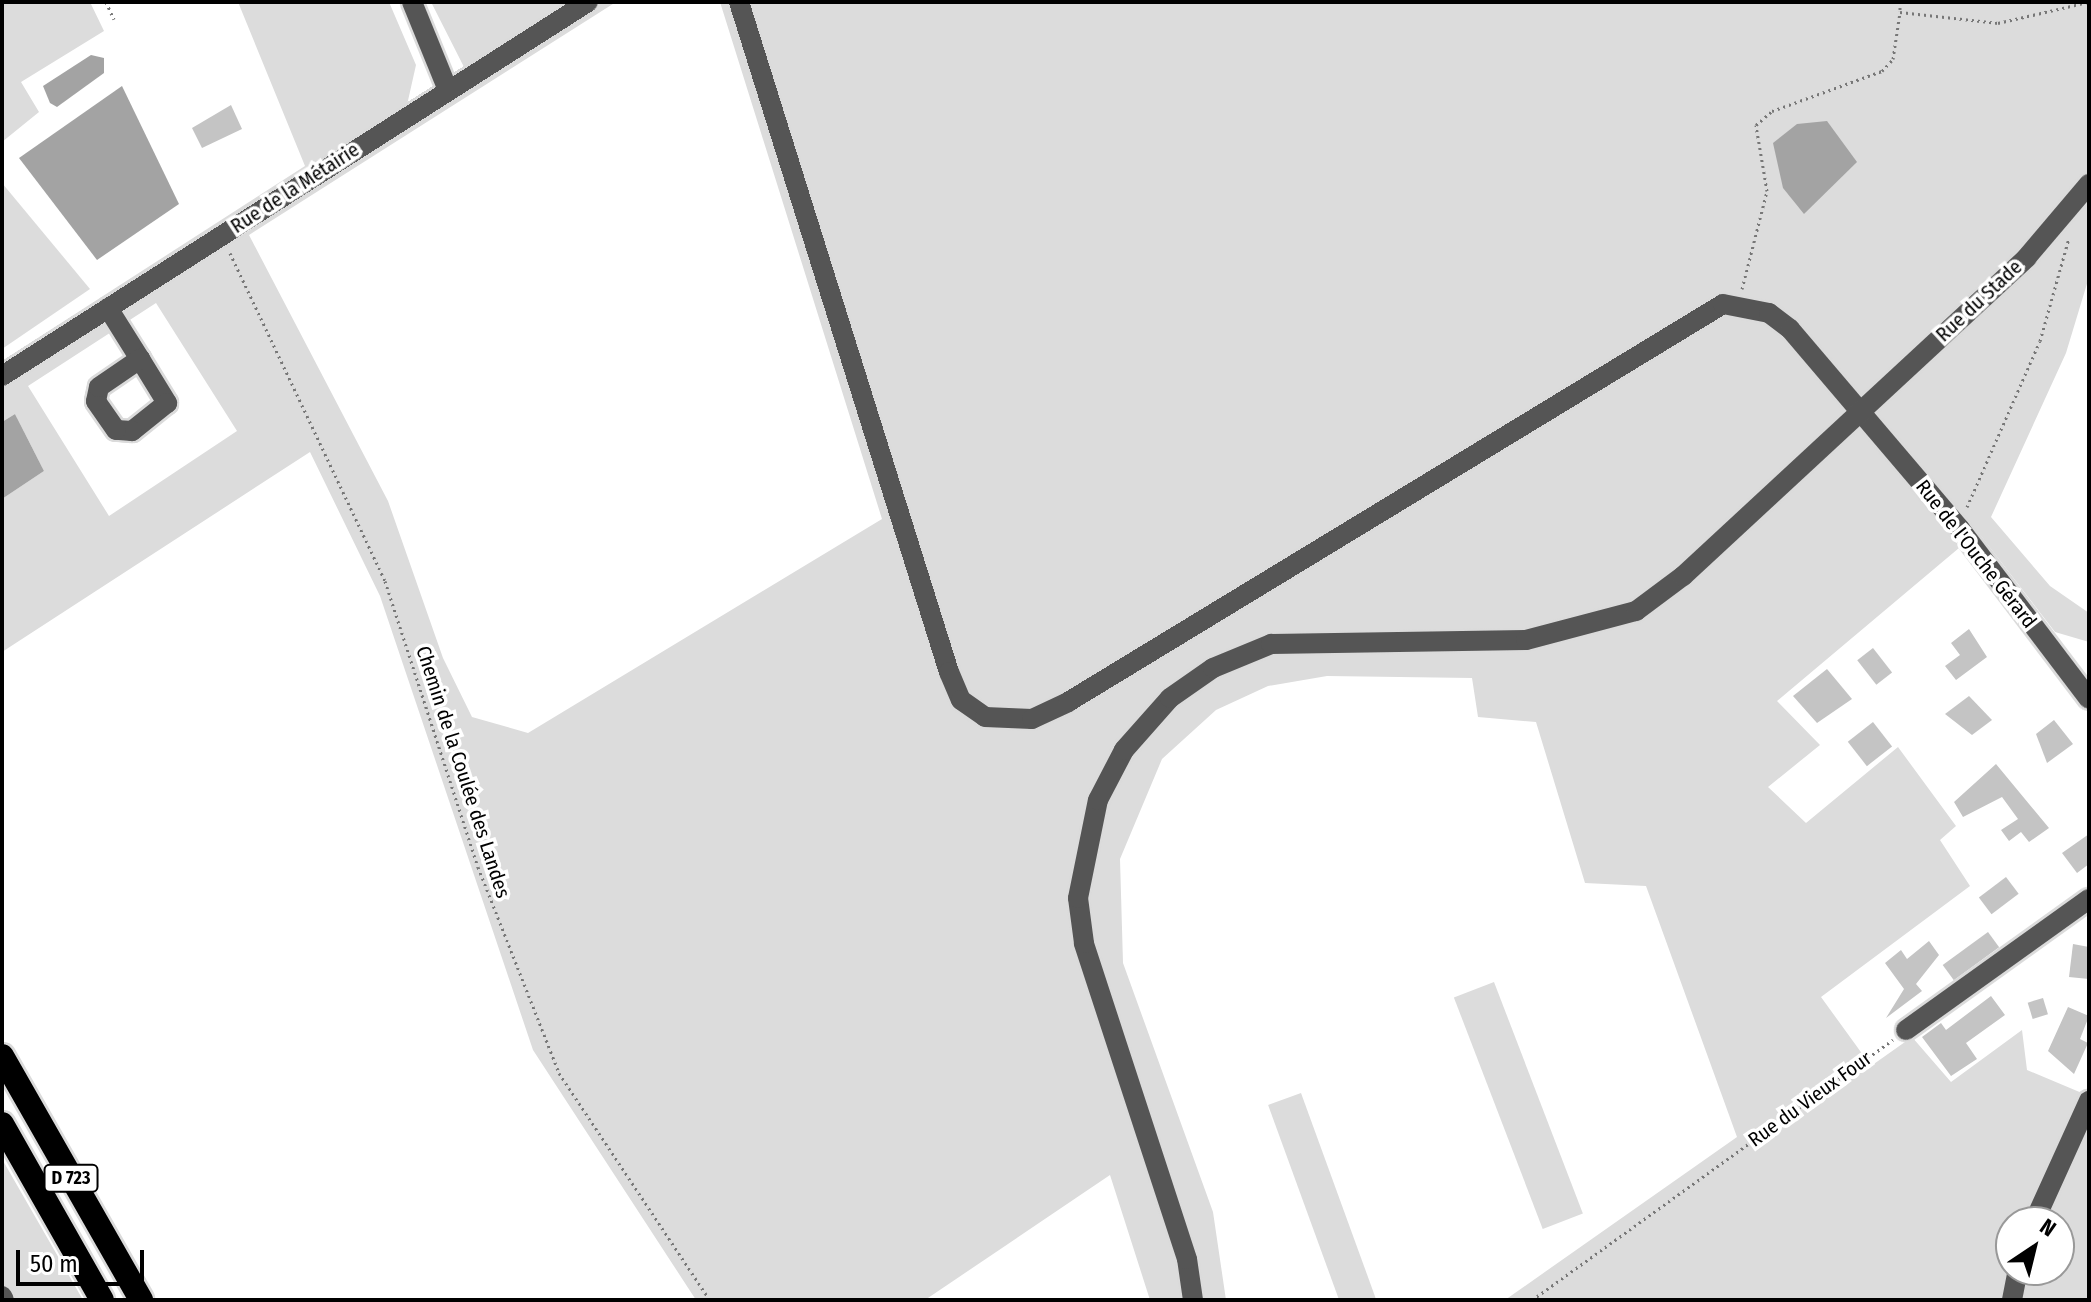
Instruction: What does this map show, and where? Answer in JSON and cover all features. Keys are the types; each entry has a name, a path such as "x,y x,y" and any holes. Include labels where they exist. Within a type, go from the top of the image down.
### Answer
{"highway":[{"name":"D 723","path":"2,1056 141,1300"},
{"name":"D 723","path":"2,1124 102,1300"}],"street":[{"path":"412,2 448,90"},
{"name":"Rue de la Métairie","path":"2,376 588,2"},
{"path":"739,2 949,672 961,700 985,717 1032,719 1068,702 1699,315 1735,305"},
{"name":"Rue du Stade","path":"1193,1300 1187,1259 1084,943 1078,898 1098,800 1124,750 1170,698 1213,668 1271,644 1526,640 1636,611 1861,411 2065,219 2089,184"},
{"name":"Rue de l'Ouche Gérard","path":"1735,305 1769,313 1790,329 1960,529 2089,699"},
{"path":"108,308 140,359"},
{"path":"1906,1030 2089,899"},
{"path":"2041,1206 2089,1101"}],"path":[{"path":"106,2 114,19"},
{"path":"1735,305 1755,257 1767,191 1756,125 1772,111 1882,71 1893,59 1900,2"},
{"path":"1900,12 1998,23 2088,2"},
{"path":"1960,529 2040,341 2070,237 2065,219"},
{"name":"Chemin de la Coulée des Landes","path":"220,237 247,279 385,581 478,867 559,1073 710,1300"},
{"name":"Rue du Vieux Four","path":"1532,1300 1906,1030"}],"shaded area":[{"path":"2,2 90,2 104,31 21,82 39,112 2,142"},
{"path":"238,2 389,2 416,65 407,105 466,71 431,2 616,2 249,235 388,501 443,658 472,717 528,733 882,519 720,2 2089,2 2089,277 2066,353 1991,517 2050,586 2089,613 2089,642 2055,632 1978,532 1777,701 1820,745 1768,787 1806,823 1898,747 1956,826 1940,840 1970,886 1821,997 1871,1066 1912,1037 1951,1082 2022,1030 2027,1070 2089,1096 2089,1300 1505,1300 1737,1137 1646,886 1585,883 1536,722 1478,717 1472,678 1327,676 1268,686 1216,710 1162,759 1120,859 1123,963 1213,1212 1226,1300 1150,1300 1110,1175 925,1300 696,1300 533,1050 380,596 310,452 2,652 2,499 44,471 15,414 2,422 2,361 305,166","holes":["156,303 237,431 109,516 28,386"]},
{"path":"91,55 104,58 104,73 57,107 50,103 43,86"},
{"path":"122,86 179,204 97,260 19,158"},
{"path":"1827,121 1857,162 1804,214 1783,188 1773,143 1797,124"},
{"path":"2,183 90,289 2,349"},
{"path":"15,414 44,471 2,499 2,422"},
{"path":"1494,982 1583,1214 1543,1229 1454,997"},
{"path":"1301,1093 1376,1300 1339,1300 1268,1105"},
{"path":"2,1159 60,1260 83,1300 2,1300"}],"building":[{"path":"231,105 242,129 202,148 192,128"},
{"path":"1969,629 1987,657 1956,680 1945,666 1960,655 1951,643"},
{"path":"1873,648 1892,672 1876,685 1857,660"},
{"path":"1827,669 1852,699 1817,723 1793,696"},
{"path":"1969,696 1992,720 1972,735 1945,714"},
{"path":"2054,720 2073,744 2047,763 2036,734"},
{"path":"1873,722 1892,746 1867,766 1848,742"},
{"path":"1996,764 2049,828 2029,842 2021,832 2009,841 2001,830 2018,819 2002,797 1963,817 1954,802"},
{"path":"2089,834 2089,864 2077,873 2062,853"},
{"path":"2006,877 2019,894 1991,914 1979,897"},
{"path":"1988,932 1999,947 1954,980 1943,965"},
{"path":"1929,941 1939,955 1916,984 1922,991 1886,1018 1904,989 1885,963 1901,950 1907,959"},
{"path":"2073,944 2089,947 2089,979 2069,977"},
{"path":"1991,996 2005,1015 1966,1043 1977,1059 1951,1076 1922,1037 1941,1023 1946,1030"},
{"path":"2043,998 2048,1014 2033,1019 2028,1003"},
{"path":"2068,1007 2089,1016 2080,1039 2088,1043 2074,1074 2048,1051"}]}
